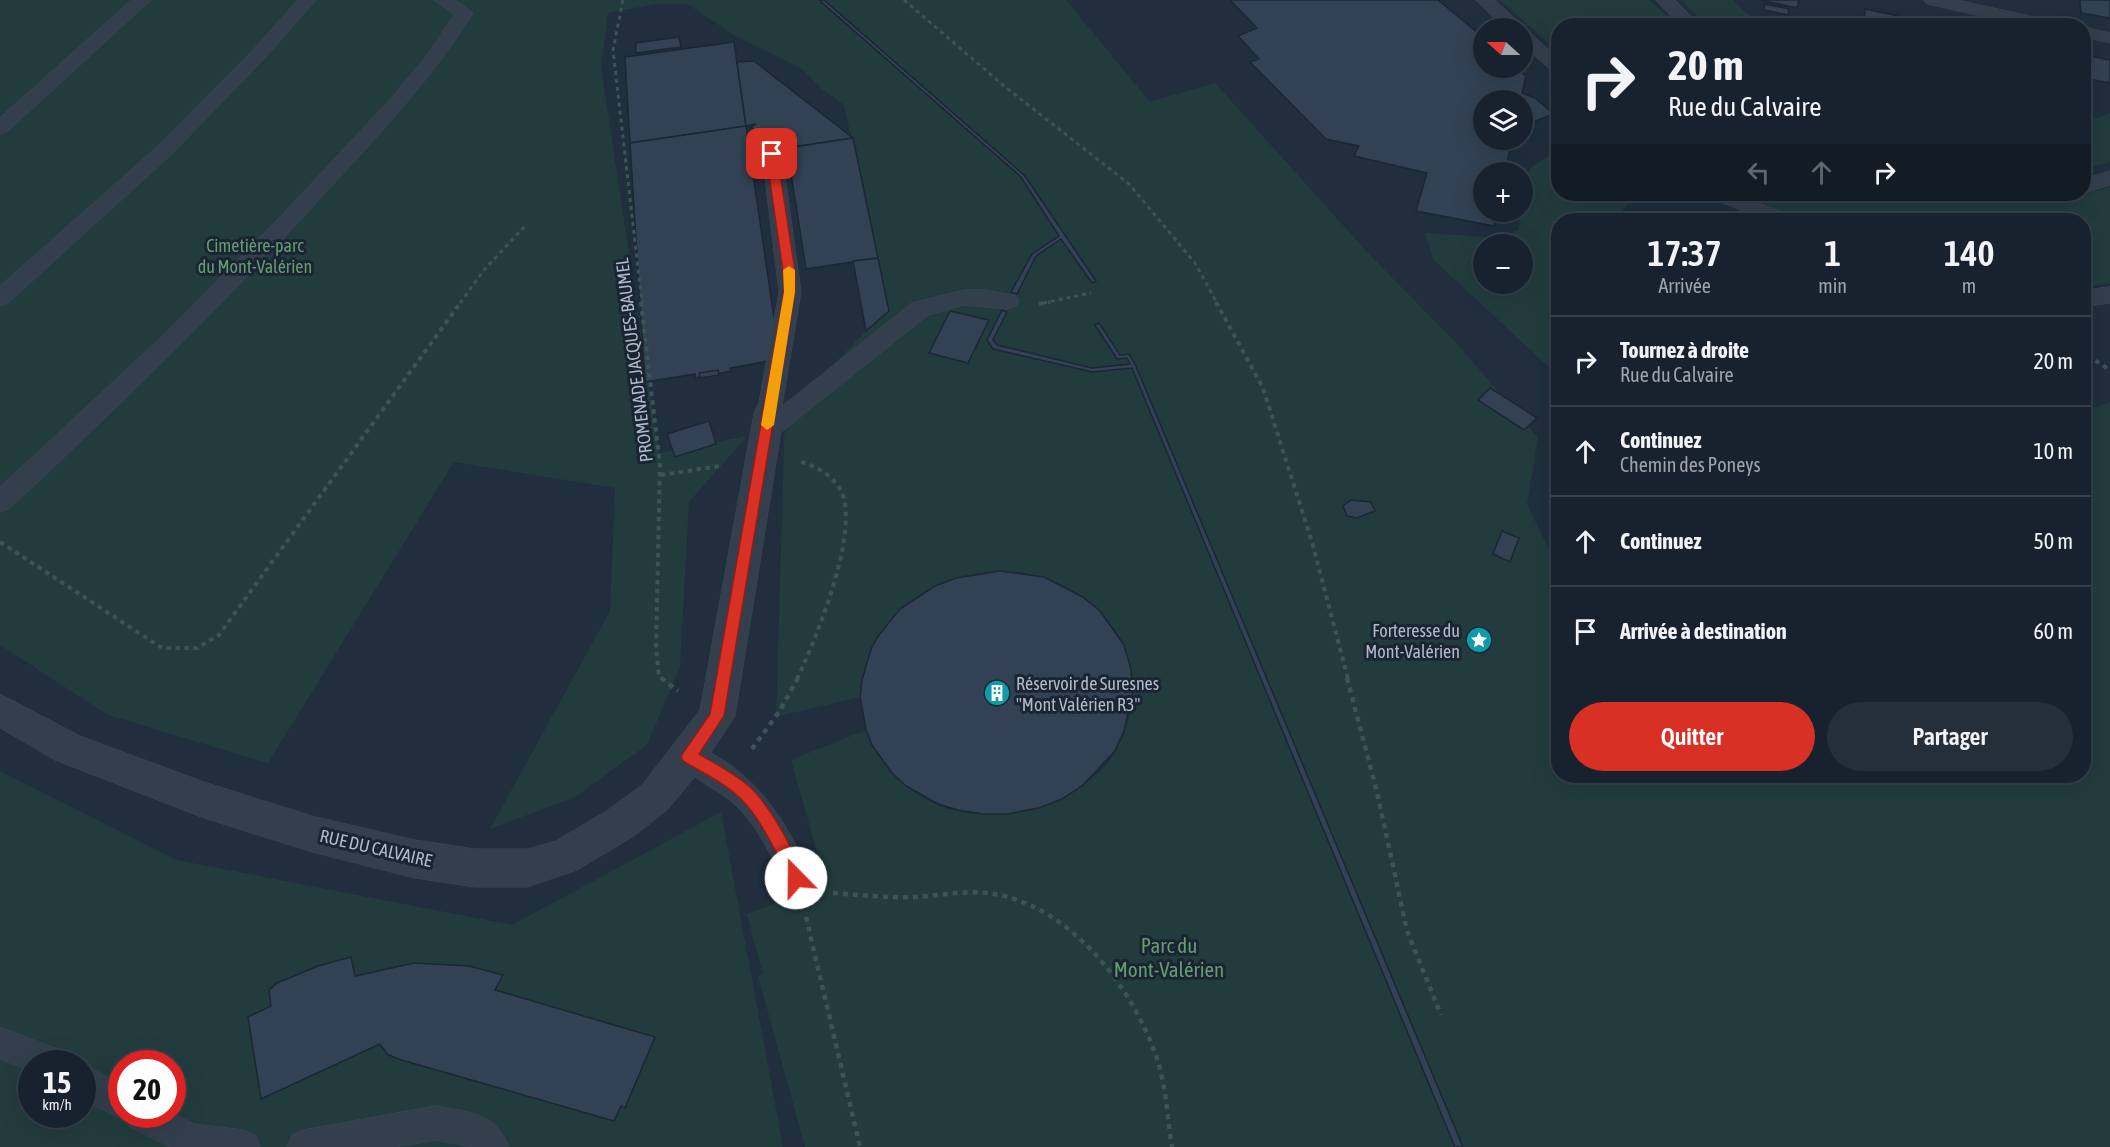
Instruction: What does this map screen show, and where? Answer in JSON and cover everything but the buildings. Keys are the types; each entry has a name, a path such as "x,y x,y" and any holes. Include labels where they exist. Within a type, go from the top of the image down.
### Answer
{"street":[{"name":"RUE DU CALVAIRE","path":"0,710 68,748 204,800 312,834 415,859 475,868 527,868 564,857 621,823 655,797 689,756 717,716 768,422"}],"lane":[{"path":"0,128 142,0"},
{"path":"0,298 166,149 258,55 307,0"},
{"path":"0,502 66,443 266,246 378,124 448,42 464,13 443,0"},
{"path":"1485,0 1504,18"},
{"path":"1665,0 1684,18"},
{"path":"1933,0 2016,18"},
{"path":"2091,34 2110,38"},
{"path":"1533,45 1551,61"},
{"path":"768,422 790,292 772,154"},
{"path":"2091,185 2110,178"},
{"path":"1737,201 1765,213"},
{"path":"2091,298 2110,295"},
{"path":"768,422 920,309 936,302 966,296 1008,302"},
{"path":"689,756 729,780 748,796 786,853 798,885"},
{"path":"0,1043 19,1050"},
{"path":"304,1147 436,1124 480,1132 492,1147"},
{"path":"168,1128 191,1140 243,1147"}],"path":[{"name":"PROMENADE JACQUES-BAUMEL","path":"623,0 613,50 661,475 656,649 659,676 685,696"},
{"path":"904,0 1004,86 1129,184 1195,263 1263,388 1315,553 1377,792 1407,931 1441,1015"},
{"path":"0,542 162,648 197,648 219,635 484,270 526,225"},
{"path":"1008,302 1026,305 1047,303 1091,293"},
{"path":"2091,356 2110,370"},
{"path":"860,1147 798,885 912,897 989,893 1024,902 1052,918 1078,937 1092,953 1129,1000 1144,1025 1156,1055 1172,1147"}],"green space":[{"path":"0,0 819,0 1021,177 1059,236 1032,254 1011,292 1017,294 1036,256 1061,239 1091,283 1096,281 1025,176 824,0 1066,0 1150,102 1215,83 1368,253 1459,346 1538,438 1527,504 1551,554 1551,783 2091,783 2091,409 2110,402 2110,1147 1463,1147 1135,364 1129,354 1120,355 1095,325 1117,359 1127,358 1130,364 1092,368 997,345 993,340 1007,312 1002,310 987,340 993,349 1092,372 1132,368 1455,1147 805,1147 758,976 763,974 747,914 826,884 791,760 866,730 884,762 911,789 926,799 961,812 980,814 993,812 1076,788 1100,772 1114,754 1124,733 1130,710 1132,686 1129,663 1121,641 1109,622 1090,603 1067,588 1042,577 1015,572 986,573 958,578 933,587 910,601 891,620 876,642 865,668 860,697 776,717 785,414 867,330 889,311 844,105 822,89 801,68 737,37 687,4 656,4 608,13 601,67 659,453 747,436 689,502 680,667 647,745 575,797 490,829 610,611 615,488 454,462 268,763 108,715 0,645"},
{"path":"1500,0 1650,0 1669,18 1551,18 1551,46 1533,30 1533,18 1520,18"},
{"path":"1681,0 1732,0 1753,18 1699,18"},
{"path":"2110,113 2110,162 2091,167 2091,120"},
{"path":"1551,154 1551,201 1632,201 1619,213 1551,213 1551,369 1434,260 1425,233 1473,236 1473,294 1533,294 1533,234 1510,234 1518,230 1520,222 1533,222 1533,166"},
{"path":"2110,187 2110,284 2091,285 2091,213 1785,213 1760,201 2091,201 2091,192"},
{"path":"0,771 177,860 512,925 721,812 783,1147 0,1147"}],"slow traffic":[{"path":"767,425 790,292 789,270"}],"place":[{"name":"Forteresse du Mont-Valérien","path":"1479,640"},
{"name":"Réservoir de Suresnes \"Mont Valérien R3\"","path":"997,693"}],"route":[{"path":"772,154 790,292 717,716 689,756 729,780 748,796 771,827 786,853 796,878"}],"park label":[{"name":"Cimetière-parc du Mont-Valérien","path":"255,255"},
{"name":"Parc du Mont-Valérien","path":"1169,957"}]}
